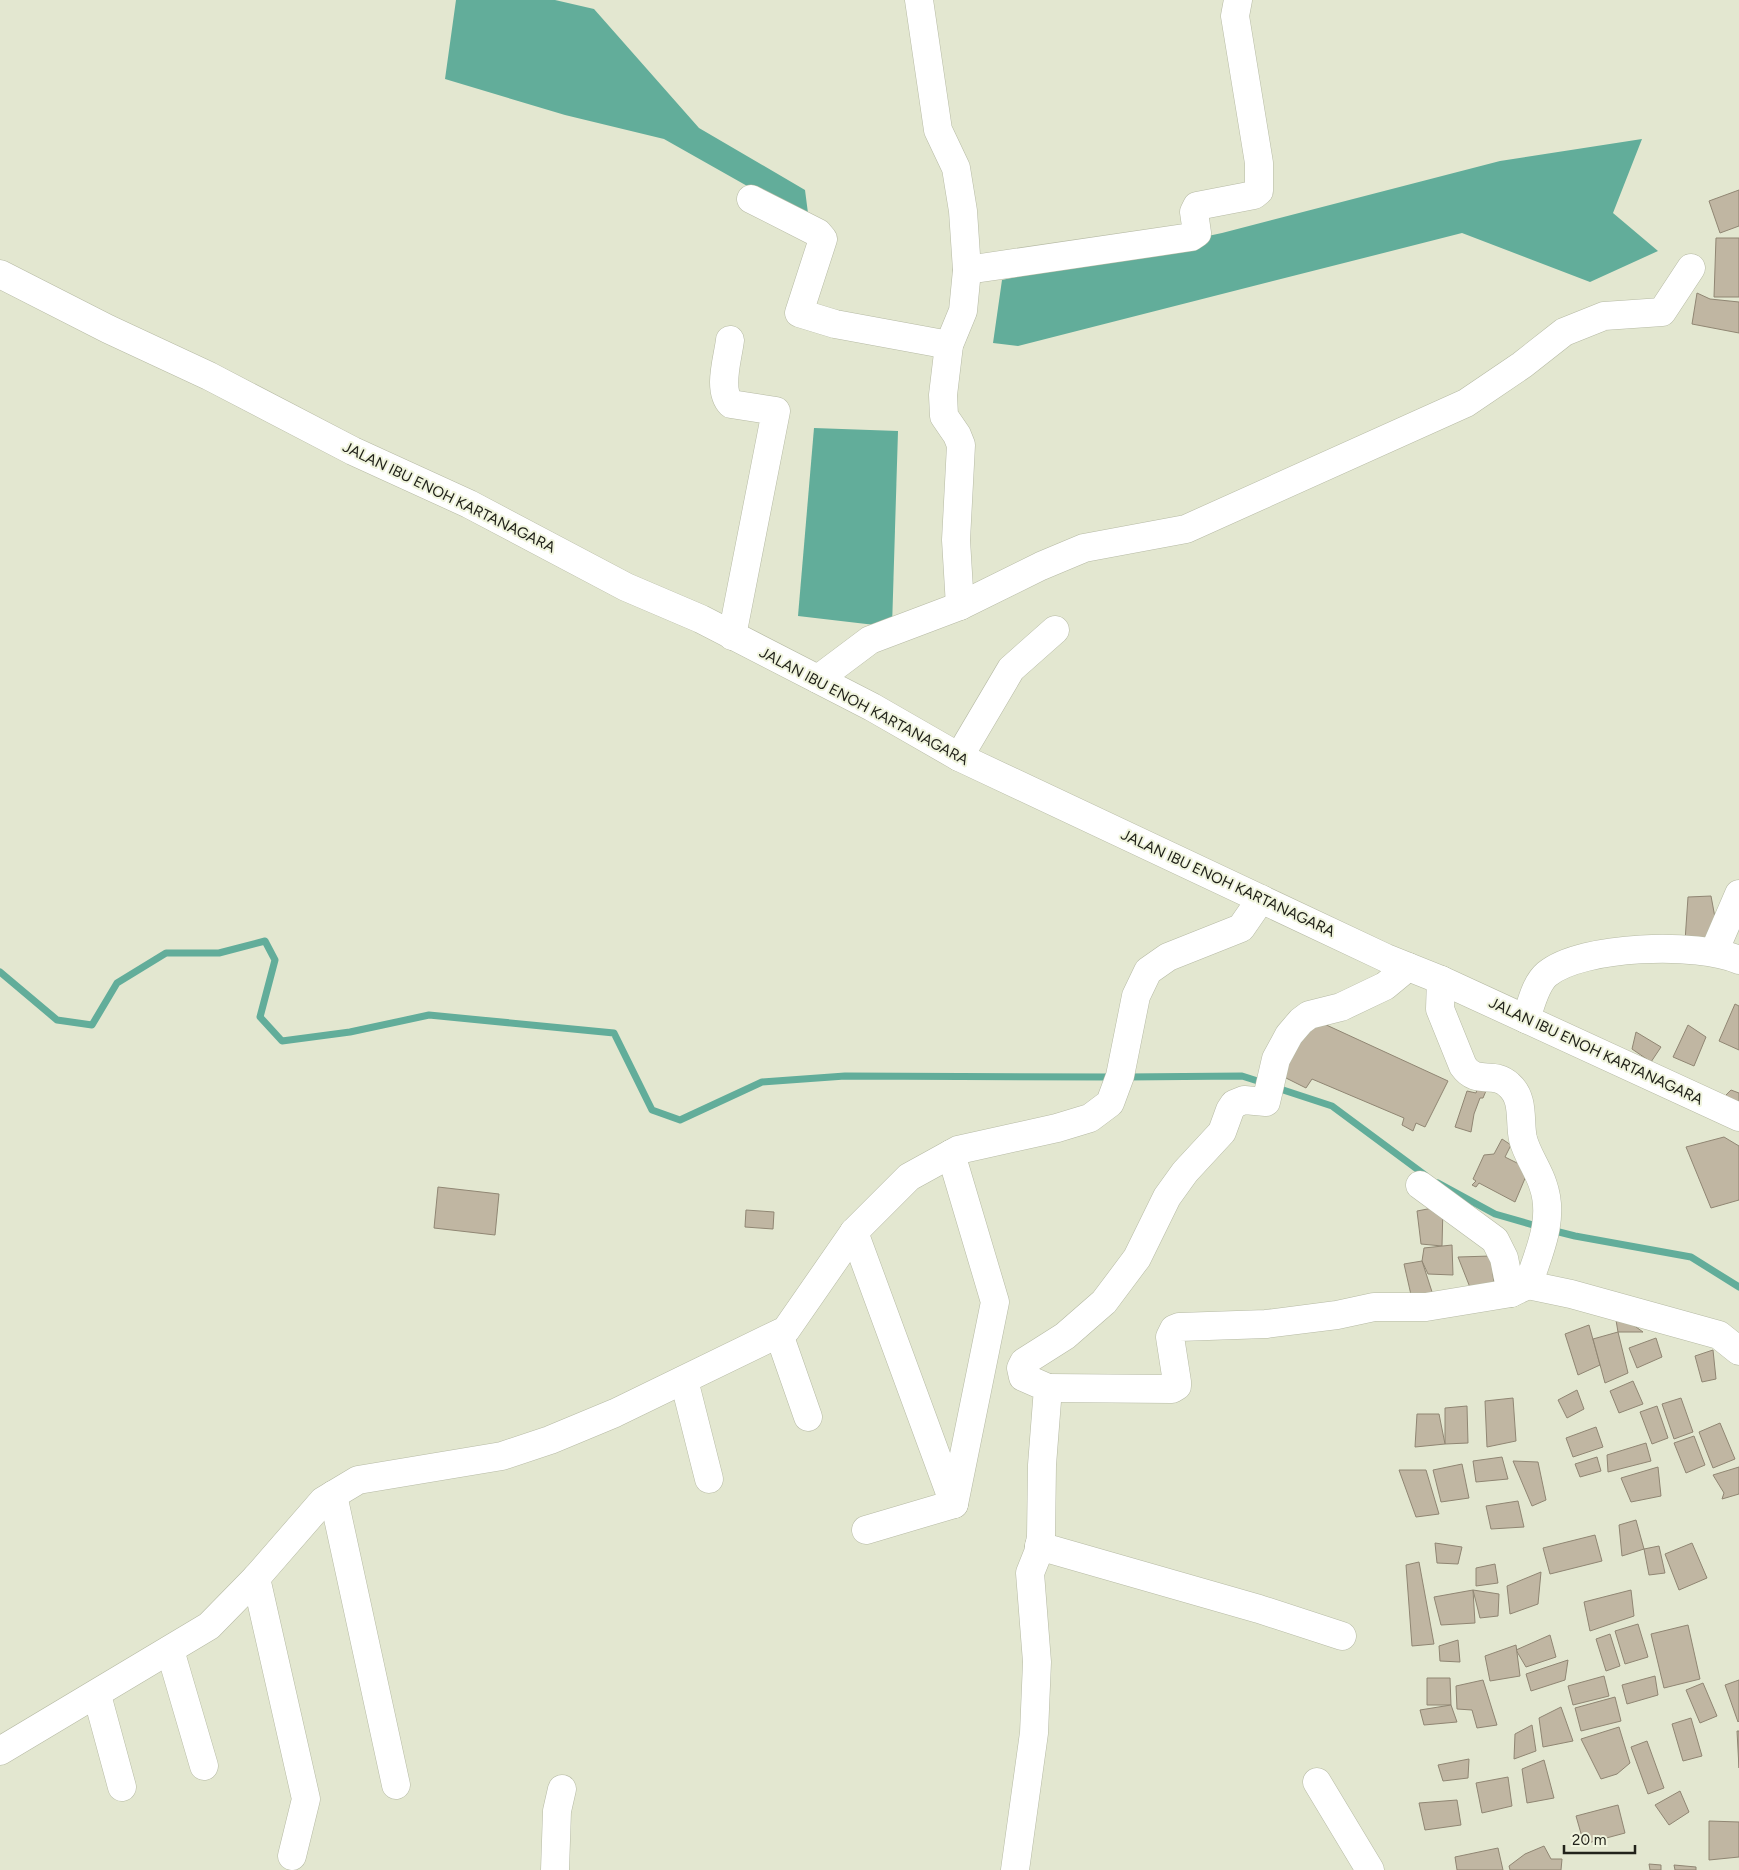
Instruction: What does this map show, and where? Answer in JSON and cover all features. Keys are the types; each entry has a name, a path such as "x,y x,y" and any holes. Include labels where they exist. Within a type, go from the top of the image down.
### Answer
{"street":[{"path":"919,0 938,130 956,168 963,211 967,270 964,311 949,346 943,395 944,416 957,435 961,445 956,540 960,606"},
{"path":"967,270 1191,237 1197,233 1194,215 1195,208 1260,192 1259,163 1235,16 1238,0"},
{"path":"751,199 818,233 823,239 799,313 835,324 949,346"},
{"path":"818,679 870,640 960,606 1041,566 1084,548 1186,529 1466,403 1522,365 1564,332 1604,316 1662,312 1691,268"},
{"name":"JALAN IBU ENOH KARTANAGARA","path":"0,274 108,329 209,376 353,451 469,504 626,588 701,619 872,707 959,757 1408,967 1441,980 1739,1117"},
{"path":"730,340 724,388 726,398 731,404 776,411 732,636"},
{"path":"959,757 1011,669 1055,630"},
{"path":"1526,1019 1545,975 1573,960 1632,950 1727,956 1739,894"},
{"path":"0,1751 210,1626 256,1578 323,1501 358,1480 502,1456 550,1440 607,1416 786,1330 854,1232 909,1177 958,1150 1057,1128 1090,1118 1110,1103 1116,1090 1136,996 1148,971 1168,957 1241,928 1261,899"},
{"path":"1408,967 1385,986 1341,1007 1309,1015 1289,1035 1276,1059 1269,1090 1234,1104 1222,1132 1185,1172 1167,1197 1137,1258 1104,1302 1065,1336 1024,1362 1021,1368 1023,1377 1048,1388 1172,1389 1177,1386 1177,1382 1170,1337 1174,1329 1179,1327 1266,1324 1337,1315 1374,1307 1426,1307 1519,1289 1571,1294 1719,1335 1739,1351"},
{"path":"1441,980 1440,1009 1463,1066 1467,1073 1478,1078 1496,1077 1509,1084 1518,1094 1523,1138 1543,1184 1548,1220 1541,1247 1519,1289"},
{"path":"951,1154 995,1302 954,1504"},
{"path":"1420,1185 1495,1240 1519,1289"},
{"path":"854,1232 954,1504"},
{"path":"778,1334 808,1417"},
{"path":"684,1380 709,1479"},
{"path":"1015,1870 1034,1733 1037,1662 1030,1573 1039,1546 1042,1466 1048,1388"},
{"path":"333,1495 396,1785"},
{"path":"866,1530 954,1504"},
{"path":"1039,1546 1259,1609 1342,1636"},
{"path":"256,1578 306,1799 292,1856"},
{"path":"170,1650 204,1766"},
{"path":"97,1695 122,1787"},
{"path":"1317,1782 1370,1870"},
{"path":"555,1870 557,1811 562,1789"}],"water":[{"path":"456,0 555,0 594,9 699,128 805,190 809,221 664,139 565,115 445,79"},
{"path":"1642,139 1613,213 1658,251 1590,282 1462,233 1018,346 993,343 1002,280 1222,233 1500,161"},
{"path":"814,428 898,431 892,627 798,616"}],"building":[{"path":"1739,190 1739,226 1720,233 1709,201"},
{"path":"1716,238 1739,238 1739,297 1714,297"},
{"path":"1697,293 1710,299 1739,302 1739,333 1692,324"},
{"path":"1711,896 1719,939 1685,941 1688,897"},
{"path":"1735,1004 1739,1006 1739,1050 1719,1041"},
{"path":"1309,1017 1448,1081 1425,1127 1416,1123 1413,1131 1402,1125 1404,1118 1312,1079 1306,1088 1284,1077 1296,1040"},
{"path":"1688,1025 1706,1037 1694,1066 1673,1057"},
{"path":"1636,1032 1661,1047 1651,1062 1632,1049"},
{"path":"1479,1082 1488,1086 1483,1098 1480,1098 1474,1114 1471,1132 1455,1127 1467,1091 1476,1093"},
{"path":"1731,1090 1739,1093 1739,1105 1723,1098"},
{"path":"1724,1137 1739,1146 1739,1200 1711,1208 1686,1147"},
{"path":"1502,1139 1511,1145 1505,1157 1529,1169 1515,1202 1479,1183 1476,1187 1472,1185 1476,1181 1473,1179 1484,1155 1494,1154"},
{"path":"438,1187 499,1194 495,1235 434,1228"},
{"path":"1443,1206 1442,1246 1421,1244 1417,1211"},
{"path":"746,1210 774,1212 773,1229 745,1227"},
{"path":"1452,1245 1453,1275 1428,1274 1422,1261 1424,1248"},
{"path":"1491,1256 1495,1293 1473,1295 1458,1257"},
{"path":"1422,1261 1434,1298 1414,1308 1404,1264"},
{"path":"1625,1319 1643,1332 1618,1332 1616,1320"},
{"path":"1589,1325 1600,1365 1578,1375 1565,1334"},
{"path":"1618,1332 1628,1373 1605,1383 1593,1339"},
{"path":"1656,1338 1662,1357 1637,1368 1629,1348"},
{"path":"1713,1350 1716,1379 1702,1382 1695,1356"},
{"path":"1633,1381 1643,1404 1619,1413 1610,1391"},
{"path":"1577,1390 1584,1409 1567,1418 1558,1400"},
{"path":"1513,1398 1516,1441 1487,1447 1485,1401"},
{"path":"1681,1398 1693,1432 1674,1439 1662,1404"},
{"path":"1467,1406 1468,1443 1445,1444 1445,1408"},
{"path":"1657,1406 1668,1438 1652,1444 1640,1412"},
{"path":"1417,1414 1439,1414 1445,1444 1415,1447"},
{"path":"1720,1423 1735,1459 1713,1468 1699,1432"},
{"path":"1596,1427 1603,1447 1573,1457 1566,1438"},
{"path":"1694,1436 1705,1465 1686,1473 1674,1443"},
{"path":"1646,1443 1651,1461 1608,1472 1607,1455"},
{"path":"1502,1457 1508,1479 1476,1482 1473,1461"},
{"path":"1597,1457 1601,1471 1580,1477 1575,1464"},
{"path":"1513,1461 1538,1462 1546,1500 1532,1506"},
{"path":"1462,1464 1469,1498 1441,1502 1433,1470"},
{"path":"1658,1467 1661,1496 1631,1502 1621,1478"},
{"path":"1739,1467 1739,1494 1722,1499 1724,1493 1713,1475"},
{"path":"1399,1470 1426,1470 1439,1514 1416,1517"},
{"path":"1518,1501 1524,1527 1491,1529 1486,1506"},
{"path":"1636,1520 1644,1549 1622,1556 1619,1525"},
{"path":"1595,1535 1602,1561 1550,1574 1543,1548"},
{"path":"1435,1543 1462,1547 1458,1564 1437,1563"},
{"path":"1692,1543 1707,1578 1679,1590 1665,1554"},
{"path":"1659,1546 1665,1573 1649,1575 1644,1549"},
{"path":"1419,1562 1434,1644 1412,1646 1406,1565"},
{"path":"1495,1564 1498,1583 1476,1586 1476,1568"},
{"path":"1541,1572 1538,1604 1510,1614 1507,1586"},
{"path":"1473,1590 1475,1623 1441,1625 1434,1597"},
{"path":"1473,1590 1499,1594 1498,1616 1480,1618"},
{"path":"1631,1590 1634,1616 1590,1631 1584,1602"},
{"path":"1638,1624 1648,1657 1625,1664 1615,1631"},
{"path":"1688,1625 1700,1679 1664,1688 1651,1634"},
{"path":"1610,1634 1620,1666 1606,1671 1596,1639"},
{"path":"1550,1635 1556,1657 1526,1667 1516,1650"},
{"path":"1458,1640 1460,1662 1440,1661 1439,1646"},
{"path":"1516,1645 1520,1676 1490,1681 1485,1656"},
{"path":"1568,1660 1565,1680 1531,1691 1526,1674"},
{"path":"1604,1676 1609,1696 1573,1705 1568,1686"},
{"path":"1655,1676 1658,1695 1627,1704 1622,1685"},
{"path":"1427,1678 1450,1678 1451,1705 1427,1705"},
{"path":"1483,1680 1497,1725 1477,1728 1472,1710 1457,1709 1456,1686"},
{"path":"1739,1680 1739,1721 1738,1722 1725,1685"},
{"path":"1703,1683 1717,1716 1700,1723 1686,1690"},
{"path":"1615,1697 1621,1721 1581,1731 1575,1708"},
{"path":"1451,1705 1457,1722 1424,1725 1420,1710"},
{"path":"1561,1707 1573,1741 1543,1747 1539,1718"},
{"path":"1691,1718 1702,1756 1683,1761 1672,1724"},
{"path":"1532,1725 1536,1751 1514,1759 1515,1734"},
{"path":"1619,1727 1630,1763 1617,1774 1601,1779 1581,1739"},
{"path":"1737,1731 1739,1731 1739,1768"},
{"path":"1647,1741 1664,1788 1648,1794 1631,1747"},
{"path":"1469,1759 1468,1778 1443,1781 1438,1765"},
{"path":"1544,1760 1554,1798 1527,1803 1522,1769"},
{"path":"1508,1777 1512,1806 1482,1813 1476,1783"},
{"path":"1680,1791 1689,1812 1669,1825 1655,1805"},
{"path":"1457,1800 1461,1825 1425,1830 1419,1803"},
{"path":"1618,1805 1625,1833 1584,1844 1576,1816"},
{"path":"1709,1821 1739,1822 1739,1857 1709,1860"},
{"path":"1544,1846 1551,1859 1562,1859 1561,1870 1510,1870 1509,1866 1525,1854"},
{"path":"1498,1848 1503,1870 1457,1870 1455,1857"},
{"path":"1649,1864 1661,1865 1661,1870 1650,1870"},
{"path":"1674,1865 1696,1867 1696,1870 1675,1870"}],"waterway":[{"path":"0,972 57,1020 92,1025 117,983 166,953 219,953 265,941 275,960 260,1017 282,1041 350,1032 429,1015 614,1033 652,1110 680,1120 762,1082 845,1076 1113,1077"},
{"path":"1126,1077 1242,1076 1264,1083"},
{"path":"1274,1087 1332,1106 1425,1175"},
{"path":"1438,1183 1495,1214 1540,1227"},
{"path":"1551,1230 1691,1257 1739,1287"}]}
